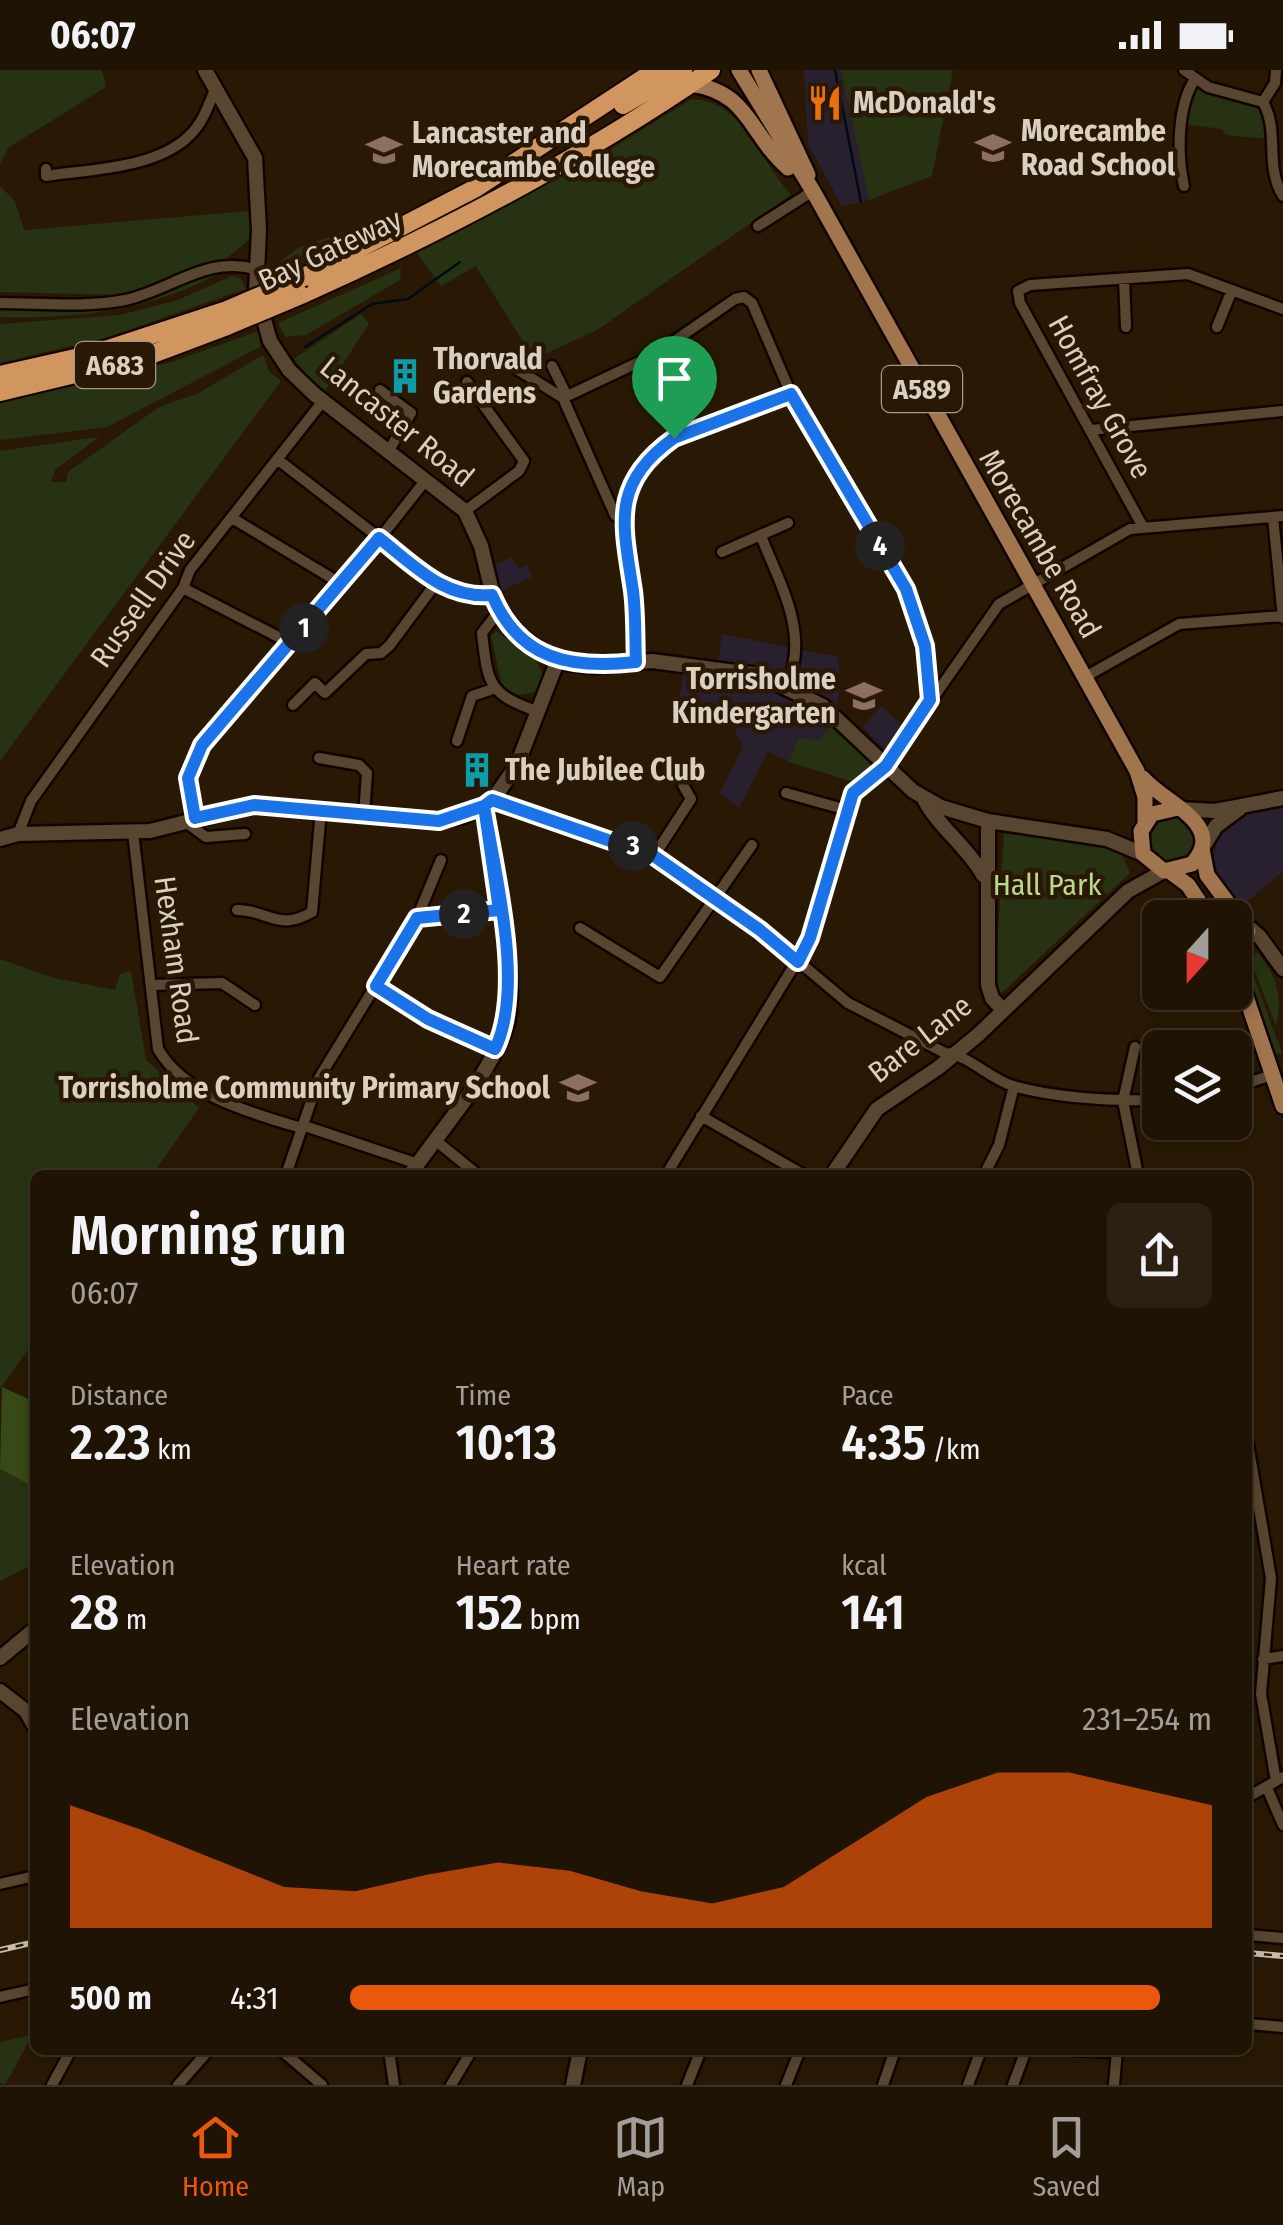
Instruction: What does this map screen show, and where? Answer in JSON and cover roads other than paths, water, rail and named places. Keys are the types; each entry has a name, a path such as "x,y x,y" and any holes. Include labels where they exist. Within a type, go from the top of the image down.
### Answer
{"highway":[{"path":"618,96 643,70"},
{"name":"Bay Gateway","path":"303,286 450,203 656,70"},
{"name":"Bay Gateway","path":"0,392 142,358 479,208 687,77 711,70"},
{"path":"535,150 560,145 687,77"},
{"name":"Bay Gateway","path":"0,375 227,318"}],"main road":[{"name":"Lancaster Road","path":"205,70 255,158 257,274 266,327 288,370 464,511 480,546 499,611 520,636 557,662"},
{"name":"Morecambe Road","path":"739,70 809,185 1137,771 1145,797 1144,823"},
{"name":"Morecambe Road","path":"759,70 800,153 809,185"},
{"path":"687,77 732,97 765,146 809,185"},
{"path":"0,839 18,834 133,832 254,805 439,821 488,803 517,765 557,662 595,666 636,662 732,669 787,685 823,706 924,799 934,818 962,845 986,880"},
{"name":"Morecambe Road","path":"1137,771 1179,808"},
{"path":"1091,836 1122,834 1160,810 1206,812 1283,798"},
{"path":"924,799 988,821 1091,836 1143,854 1188,884 1198,900"},
{"path":"414,1170 495,1049 508,1017 488,803"},
{"path":"1002,1009 1128,891 1166,871 1192,864 1219,822 1253,803"},
{"name":"A589","path":"1179,808 1197,820 1208,874 1226,900"},
{"name":"Bare Lane","path":"835,1170 876,1108 956,1053 1002,1009 988,992 988,821"},
{"name":"A589","path":"1143,854 1140,840 1144,823"},
{"path":"1128,891 1143,854"},
{"path":"1252,934 1279,964"},
{"path":"1252,945 1256,944 1279,964"},
{"path":"1248,1010 1283,1106"},
{"path":"0,1658 30,1632"},
{"path":"0,1690 30,1718"},
{"path":"574,2085 579,2055"}],"street":[{"path":"1184,70 1208,87 1263,102"},
{"path":"1263,102 1275,84 1276,70"},
{"path":"1184,186 1180,137 1186,94 1196,80"},
{"path":"46,175 100,170 168,149 195,128 216,88"},
{"path":"1263,102 1272,127 1272,174 1283,196"},
{"path":"758,226 809,185"},
{"path":"0,303 117,302 198,270 228,266 257,274"},
{"path":"1126,328 1124,279 1188,274 1283,309"},
{"name":"Homfray Grove","path":"1124,279 1030,284 1018,290 1020,304 1143,527"},
{"path":"1217,326 1232,290"},
{"path":"565,396 654,355 735,299 744,297 752,302 791,394 906,589 925,646 930,700"},
{"path":"512,366 565,396"},
{"path":"552,366 622,520 634,596 636,662"},
{"path":"464,511 518,472 524,460 467,382"},
{"path":"380,390 411,413 388,452"},
{"path":"622,520 636,479 660,448 674,438 791,394"},
{"name":"Russell Drive","path":"18,834 31,801 184,588 190,570 323,401"},
{"path":"1091,430 1283,412"},
{"path":"277,459 436,583 463,596 492,595"},
{"path":"245,834 206,837 190,819 188,778 202,745 342,586 424,481"},
{"path":"669,1170 810,938 853,793 886,766 999,604 1120,534 1143,527 1278,516 1283,617 1179,624 1084,677"},
{"path":"232,518 342,586"},
{"path":"722,552 788,523"},
{"path":"761,536 797,630 797,654 787,685"},
{"path":"293,705 315,683 325,693 366,654 381,653 390,646 436,583"},
{"path":"184,588 290,643"},
{"path":"499,611 482,633 492,689 505,700 539,712"},
{"path":"457,741 472,696 492,689"},
{"path":"319,758 359,765 367,773 364,814"},
{"path":"654,856 691,799 688,787 683,785"},
{"path":"786,793 847,810"},
{"path":"488,803 622,842 654,856 713,896 848,1003 945,1053 956,1053 991,1078 1014,1086 1142,1100"},
{"path":"237,910 254,910 270,921 301,918 312,912 321,810"},
{"name":"Hexham Road","path":"133,832 158,1049 165,1061 224,1102 301,1126 414,1170"},
{"path":"580,928 660,977 752,844"},
{"path":"288,1170 319,1078 417,918 441,860"},
{"path":"417,918 499,910"},
{"path":"151,984 222,983 255,1005"},
{"path":"376,986 428,1019 495,1049"},
{"path":"1135,1047 1123,1101 1137,1170"},
{"path":"1252,1081 1272,1075"},
{"path":"986,1170 999,1145 1014,1086"},
{"path":"701,1116 795,1170"},
{"path":"435,1140 472,1170"},
{"path":"1252,1462 1277,1577 1261,1694 1283,1825"},
{"path":"1263,1659 1283,1656"},
{"path":"1252,1795 1275,1782"},
{"path":"0,1884 30,1877"},
{"path":"1252,1935 1283,1938"},
{"path":"0,1997 30,1990"},
{"path":"1252,2024 1283,2027"},
{"path":"68,2055 54,2081 68,2085"},
{"path":"178,2085 205,2055"},
{"path":"286,2055 318,2084"},
{"path":"390,2055 394,2085"},
{"path":"451,2085 469,2055"},
{"path":"687,2085 699,2055"},
{"path":"786,2085 798,2055"},
{"path":"883,2085 894,2055"},
{"path":"968,2085 979,2055"},
{"path":"1013,2085 1024,2055"},
{"path":"1114,2085 1117,2055"}],"waterway":[{"path":"835,70 861,202"},
{"path":"305,347 372,304 408,299 460,262"}],"railway":[{"path":"0,1950 30,1943"},
{"path":"1252,1953 1283,1956"}],"place":[{"name":"McDonald's","path":"825,103"},
{"name":"Morecambe Road School","path":"993,148"},
{"name":"Lancaster and Morecambe College","path":"384,150"},
{"name":"Thorvald Gardens","path":"405,376"},
{"name":"Torrisholme Kindergarten","path":"864,696"},
{"name":"The Jubilee Club","path":"477,770"},
{"name":"Torrisholme Community Primary School","path":"578,1088"}],"park label":[{"name":"Hall Park","path":"1047,885"}]}
